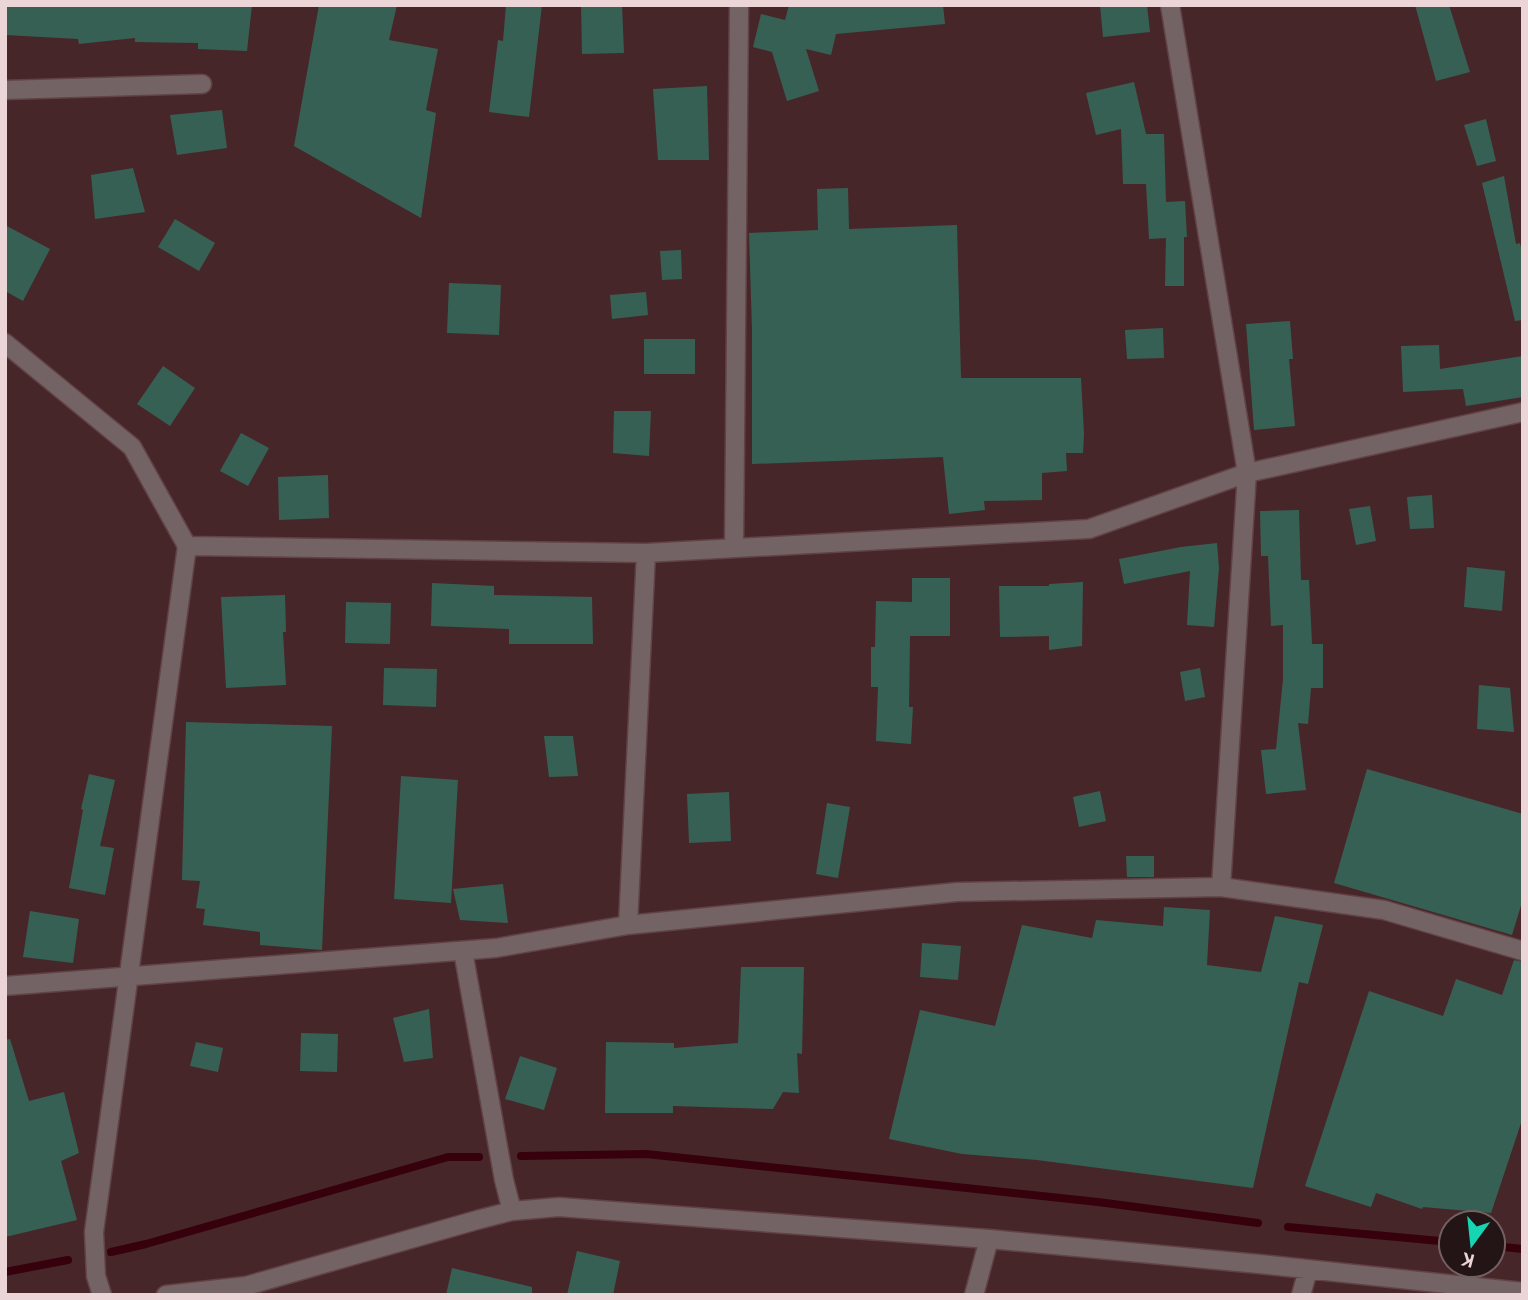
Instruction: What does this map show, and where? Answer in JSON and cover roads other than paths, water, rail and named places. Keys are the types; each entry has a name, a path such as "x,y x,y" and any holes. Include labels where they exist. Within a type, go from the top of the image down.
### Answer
{"street":[{"path":"734,548 740,5"},
{"path":"1170,5 1248,473 1221,887"},
{"path":"5,90 202,84"},
{"path":"5,343 132,447 187,546 94,1232 96,1276 102,1295"},
{"path":"187,546 646,553 1089,529 1248,473 1523,412"},
{"path":"628,925 646,553"},
{"path":"5,986 496,948 628,925 957,892 1221,887 1384,910 1523,951"},
{"path":"463,951 504,1180 512,1211"},
{"path":"166,1295 245,1290 512,1211 559,1207 989,1239 1523,1292"},
{"path":"974,1295 989,1239"},
{"path":"1301,1295 1308,1270"}],"waterway":[{"path":"521,1156 646,1154 1098,1202 1258,1223"},
{"path":"111,1252 448,1157 479,1157"},
{"path":"1288,1227 1437,1241"},
{"path":"1507,1247 1523,1249"},
{"path":"5,1272 68,1260"}]}
